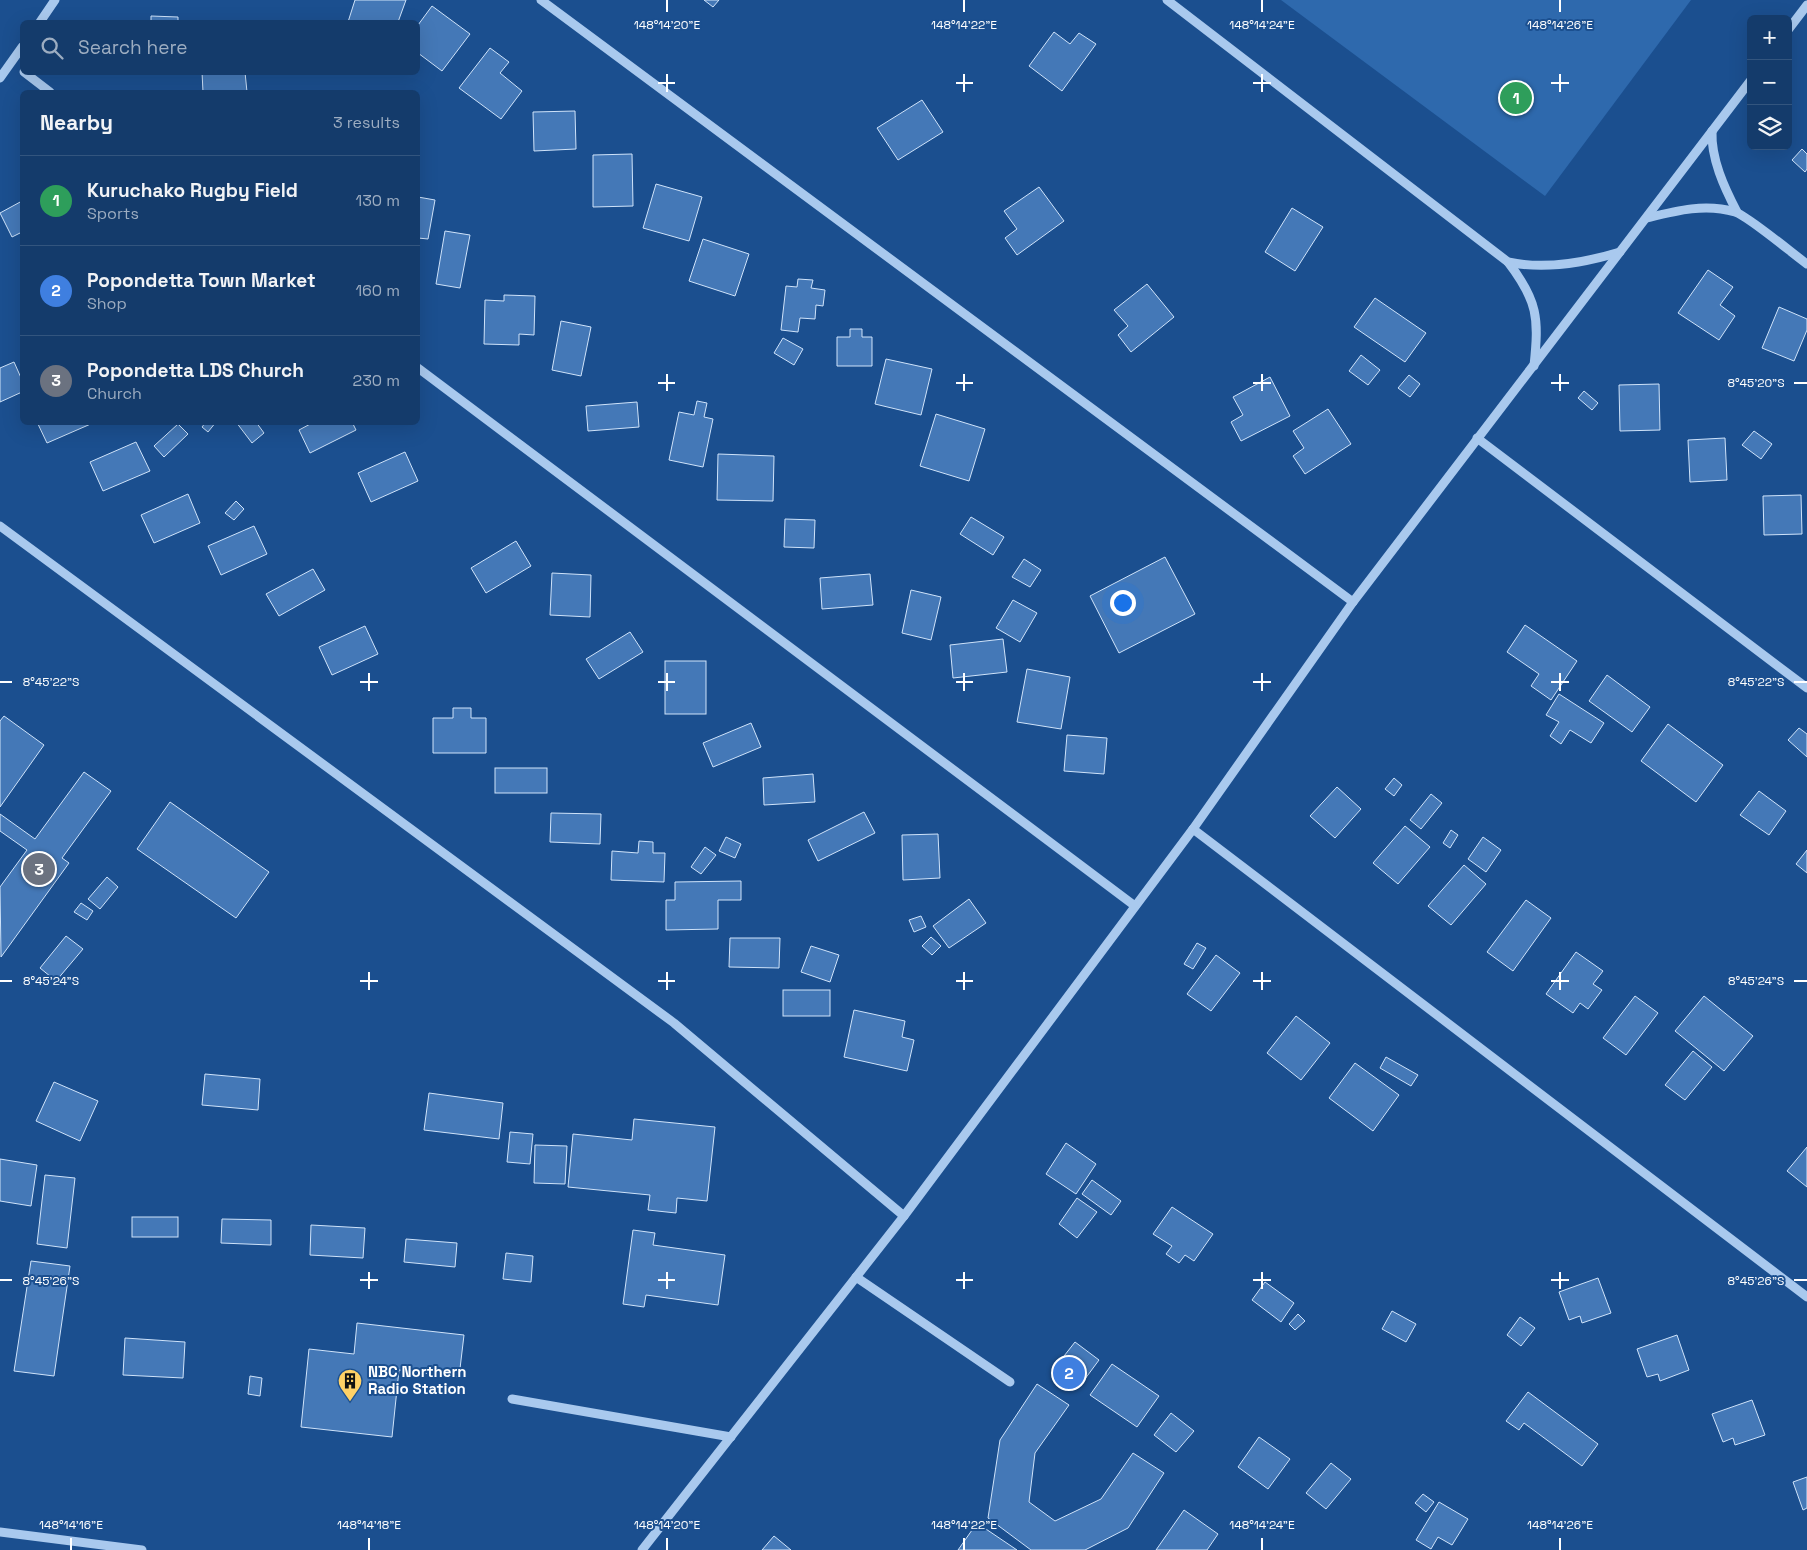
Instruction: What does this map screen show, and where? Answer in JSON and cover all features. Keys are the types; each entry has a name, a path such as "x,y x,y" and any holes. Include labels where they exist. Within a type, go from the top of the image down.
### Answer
{"street":[{"path":"41,20 55,0"},
{"path":"541,0 1353,602"},
{"path":"1167,0 1508,262 1525,284 1533,303 1538,329 1534,366"},
{"path":"1792,25 1807,6"},
{"path":"0,78 20,50"},
{"path":"11,63 20,70"},
{"path":"27,75 47,90"},
{"path":"642,1550 904,1216 1192,829 1353,602 1747,85"},
{"path":"1712,131 1712,142 1724,187 1737,212 1807,264"},
{"path":"1646,218 1682,209 1710,207 1737,212"},
{"path":"1508,262 1528,266 1570,263 1596,259 1620,252"},
{"path":"420,370 1135,906"},
{"path":"1477,438 1807,688"},
{"path":"0,526 674,1023 904,1216"},
{"path":"1192,829 1807,1297"},
{"path":"856,1277 1010,1382"},
{"path":"512,1399 730,1437"},
{"path":"0,1532 142,1550"}],"shaded area":[{"path":"1281,0 1691,0 1545,196"}],"building":[{"path":"355,0 406,0 399,20 349,20"},
{"path":"704,0 719,0 713,7"},
{"path":"432,6 470,34 442,71 420,54 420,22"},
{"path":"151,16 178,17 178,20 151,20"},
{"path":"1054,32 1070,44 1079,33 1096,44 1062,91 1029,66"},
{"path":"490,48 509,62 500,73 522,91 501,119 459,88"},
{"path":"202,75 245,75 247,90 203,90"},
{"path":"922,100 943,132 898,160 877,128"},
{"path":"575,111 576,149 534,151 533,112"},
{"path":"1802,149 1807,154 1807,169 1805,172 1792,160"},
{"path":"632,154 633,206 593,207 593,155"},
{"path":"656,184 702,197 689,241 643,228"},
{"path":"1039,187 1064,221 1017,255 1005,238 1017,229 1004,211"},
{"path":"420,197 435,200 428,239 420,238"},
{"path":"20,202 20,233 12,237 0,213"},
{"path":"1292,208 1323,227 1295,271 1265,252"},
{"path":"445,231 470,235 460,288 436,284"},
{"path":"703,239 749,254 735,296 689,281"},
{"path":"1708,270 1733,287 1720,305 1735,316 1719,340 1678,313"},
{"path":"798,279 813,280 811,288 825,290 823,306 816,305 815,319 800,318 798,332 781,330 786,286 797,287"},
{"path":"1147,284 1174,317 1131,352 1118,335 1128,326 1114,310"},
{"path":"504,295 535,296 534,335 519,334 519,345 484,344 485,300 504,301"},
{"path":"1375,298 1426,333 1405,362 1354,327"},
{"path":"1779,307 1807,319 1807,330 1794,361 1762,348"},
{"path":"561,321 591,327 581,376 552,370"},
{"path":"850,329 862,329 862,337 872,337 872,366 837,366 837,337 850,337"},
{"path":"783,338 803,349 794,365 774,353"},
{"path":"1361,355 1380,370 1368,385 1349,371"},
{"path":"886,359 932,369 921,415 875,404"},
{"path":"14,362 20,376 20,393 0,402 0,368"},
{"path":"1409,375 1420,384 1410,397 1398,388"},
{"path":"1270,377 1290,416 1241,441 1231,422 1243,415 1233,397"},
{"path":"1659,384 1660,430 1620,431 1619,385"},
{"path":"1584,391 1598,403 1592,410 1578,398"},
{"path":"697,401 707,403 704,417 713,419 703,467 669,460 679,412 694,415"},
{"path":"637,402 639,427 588,431 586,406"},
{"path":"1328,409 1351,444 1305,474 1293,456 1304,448 1293,431"},
{"path":"936,414 985,429 969,481 920,466"},
{"path":"38,425 88,425 47,443"},
{"path":"177,425 188,434 164,457 154,446"},
{"path":"204,425 214,425 208,432 202,427"},
{"path":"238,425 258,425 264,433 252,443"},
{"path":"308,425 354,425 356,430 310,453 299,430"},
{"path":"1754,431 1772,444 1761,459 1742,445"},
{"path":"1725,438 1727,480 1690,482 1688,440"},
{"path":"136,442 150,471 103,491 90,462"},
{"path":"405,452 418,481 371,502 358,473"},
{"path":"718,454 774,456 773,501 717,500"},
{"path":"188,494 200,523 154,543 141,515"},
{"path":"1801,495 1802,534 1764,535 1763,496"},
{"path":"236,501 244,509 234,520 225,513"},
{"path":"971,517 1004,537 993,555 960,534"},
{"path":"785,519 815,520 814,548 784,547"},
{"path":"254,526 267,554 221,575 208,546"},
{"path":"516,541 531,566 486,593 471,568"},
{"path":"1165,557 1195,614 1119,653 1090,596"},
{"path":"1024,559 1041,570 1030,587 1012,577"},
{"path":"313,569 325,590 279,616 266,594"},
{"path":"552,573 591,575 590,617 550,615"},
{"path":"870,574 873,605 822,609 820,578"},
{"path":"911,590 941,597 931,640 902,633"},
{"path":"1013,600 1037,613 1020,642 996,628"},
{"path":"1525,625 1577,661 1551,700 1531,686 1539,674 1507,652"},
{"path":"365,626 378,654 332,675 319,647"},
{"path":"630,632 643,652 599,679 586,659"},
{"path":"1003,639 1007,672 953,678 950,645"},
{"path":"665,661 706,661 706,714 665,714"},
{"path":"1027,669 1070,677 1061,729 1017,722"},
{"path":"1607,675 1650,707 1632,732 1589,701"},
{"path":"1559,694 1604,723 1591,743 1570,730 1561,744 1550,736 1559,722 1546,715"},
{"path":"453,708 471,708 471,718 486,718 486,753 433,753 433,718 453,718"},
{"path":"4,716 44,745 0,807 0,721"},
{"path":"751,723 761,747 713,767 703,743"},
{"path":"1668,724 1723,765 1696,802 1641,761"},
{"path":"1799,728 1807,734 1807,757 1788,740"},
{"path":"1067,735 1107,738 1104,774 1064,771"},
{"path":"495,768 547,768 547,793 495,793"},
{"path":"84,772 111,791 62,858 69,863 1,957 0,887 27,850 0,831 0,814 35,839"},
{"path":"813,774 815,802 764,805 763,778"},
{"path":"1394,778 1402,785 1394,796 1385,789"},
{"path":"1337,787 1361,809 1335,838 1310,816"},
{"path":"1759,791 1786,811 1769,835 1740,815"},
{"path":"1431,794 1442,803 1421,829 1410,820"},
{"path":"170,802 269,872 236,918 137,849"},
{"path":"864,812 875,833 818,861 808,840"},
{"path":"551,813 601,814 600,844 550,842"},
{"path":"1405,826 1430,847 1398,884 1373,863"},
{"path":"1451,830 1458,835 1450,848 1443,843"},
{"path":"938,834 940,878 903,880 902,835"},
{"path":"726,837 741,844 735,858 719,851"},
{"path":"1483,837 1501,850 1486,872 1468,859"},
{"path":"639,841 653,842 653,853 665,853 664,882 611,880 612,851 638,853"},
{"path":"705,847 716,855 701,874 691,867"},
{"path":"1807,850 1807,873 1796,864"},
{"path":"1464,865 1486,884 1451,925 1428,906"},
{"path":"107,877 118,887 100,909 88,899"},
{"path":"741,881 741,900 718,900 718,929 666,930 666,900 675,900 675,882"},
{"path":"969,899 986,923 949,948 933,926"},
{"path":"1526,900 1551,918 1513,971 1487,952"},
{"path":"81,903 93,911 87,920 74,912"},
{"path":"921,916 926,927 914,932 909,920"},
{"path":"66,936 83,949 56,981 40,968"},
{"path":"931,937 941,946 932,955 922,946"},
{"path":"730,938 780,938 779,968 729,967"},
{"path":"1197,943 1206,948 1193,969 1184,964"},
{"path":"811,946 839,955 830,982 801,972"},
{"path":"1576,952 1603,971 1593,984 1602,990 1588,1009 1580,1003 1573,1013 1546,994"},
{"path":"1216,955 1240,973 1211,1011 1187,994"},
{"path":"783,990 830,990 830,1016 783,1016"},
{"path":"1635,996 1658,1013 1626,1055 1603,1038"},
{"path":"1704,996 1753,1036 1724,1071 1675,1031"},
{"path":"854,1010 905,1021 902,1037 914,1040 907,1071 844,1057"},
{"path":"1296,1016 1330,1043 1301,1080 1267,1053"},
{"path":"1693,1051 1712,1067 1685,1100 1665,1085"},
{"path":"1386,1057 1418,1075 1411,1086 1380,1068"},
{"path":"1355,1063 1399,1095 1373,1131 1329,1098"},
{"path":"205,1074 260,1079 258,1110 202,1105"},
{"path":"54,1082 98,1101 80,1141 36,1121"},
{"path":"429,1093 503,1103 499,1139 424,1130"},
{"path":"634,1119 715,1127 707,1201 677,1198 676,1213 648,1210 650,1195 568,1187 573,1134 632,1140"},
{"path":"510,1132 533,1134 530,1164 507,1162"},
{"path":"1066,1143 1096,1164 1076,1194 1046,1174"},
{"path":"535,1145 567,1146 565,1184 534,1183"},
{"path":"1807,1147 1807,1187 1787,1171"},
{"path":"0,1159 37,1165 31,1206 0,1201"},
{"path":"45,1175 75,1178 67,1248 37,1244"},
{"path":"1092,1180 1121,1201 1111,1215 1082,1194"},
{"path":"1077,1198 1097,1212 1077,1238 1059,1224"},
{"path":"1172,1207 1213,1234 1194,1261 1185,1255 1179,1263 1166,1254 1172,1246 1153,1234"},
{"path":"132,1217 178,1217 178,1237 132,1237"},
{"path":"222,1219 271,1220 271,1245 221,1243"},
{"path":"311,1225 365,1228 363,1258 310,1255"},
{"path":"633,1230 655,1233 653,1245 725,1255 718,1305 646,1295 644,1307 623,1304"},
{"path":"406,1239 457,1243 455,1267 404,1262"},
{"path":"506,1253 533,1256 531,1282 503,1279"},
{"path":"31,1261 70,1266 54,1376 14,1371"},
{"path":"1598,1278 1611,1313 1582,1323 1580,1316 1569,1320 1559,1292"},
{"path":"1265,1282 1294,1303 1281,1322 1252,1300"},
{"path":"1392,1311 1416,1324 1406,1342 1382,1329"},
{"path":"1298,1314 1305,1321 1295,1330 1289,1324"},
{"path":"1520,1317 1535,1328 1521,1346 1507,1335"},
{"name":"NBC Northern Radio Station","path":"357,1323 464,1335 459,1377 399,1370 392,1437 301,1427 309,1349 354,1354"},
{"path":"1677,1335 1689,1370 1660,1381 1658,1374 1647,1377 1637,1349"},
{"path":"125,1338 185,1342 183,1378 123,1375"},
{"path":"1075,1342 1099,1360 1082,1383 1057,1365"},
{"path":"1112,1364 1159,1396 1137,1427 1090,1395"},
{"path":"250,1376 262,1378 260,1396 248,1394"},
{"path":"1037,1384 1069,1405 1035,1453 1029,1502 1055,1521 1101,1499 1133,1453 1164,1473 1128,1528 1085,1550 1031,1550 988,1518 1000,1440"},
{"path":"1528,1392 1598,1444 1582,1466 1524,1423 1519,1430 1506,1421"},
{"path":"1752,1400 1765,1435 1735,1445 1733,1438 1723,1442 1712,1414"},
{"path":"1171,1413 1194,1431 1176,1452 1154,1435"},
{"path":"1259,1437 1290,1459 1268,1489 1238,1467"},
{"path":"1331,1463 1351,1479 1326,1509 1306,1493"},
{"path":"1807,1477 1807,1508 1803,1510 1793,1482"},
{"path":"1423,1494 1434,1502 1426,1512 1415,1503"},
{"path":"1439,1502 1468,1519 1452,1545 1438,1537 1431,1549 1416,1540"},
{"path":"1184,1510 1218,1534 1207,1550 1156,1550"},
{"path":"977,1523 1017,1550 958,1550"},
{"path":"774,1536 791,1550 762,1550"}],"place":[{"name":"Kuruchako Rugby Field","path":"1516,98"},
{"name":"Popondetta LDS Church","path":"39,869"},
{"name":"Popondetta Town Market","path":"1069,1373"},
{"name":"NBC Northern Radio Station","path":"350,1402"}]}
